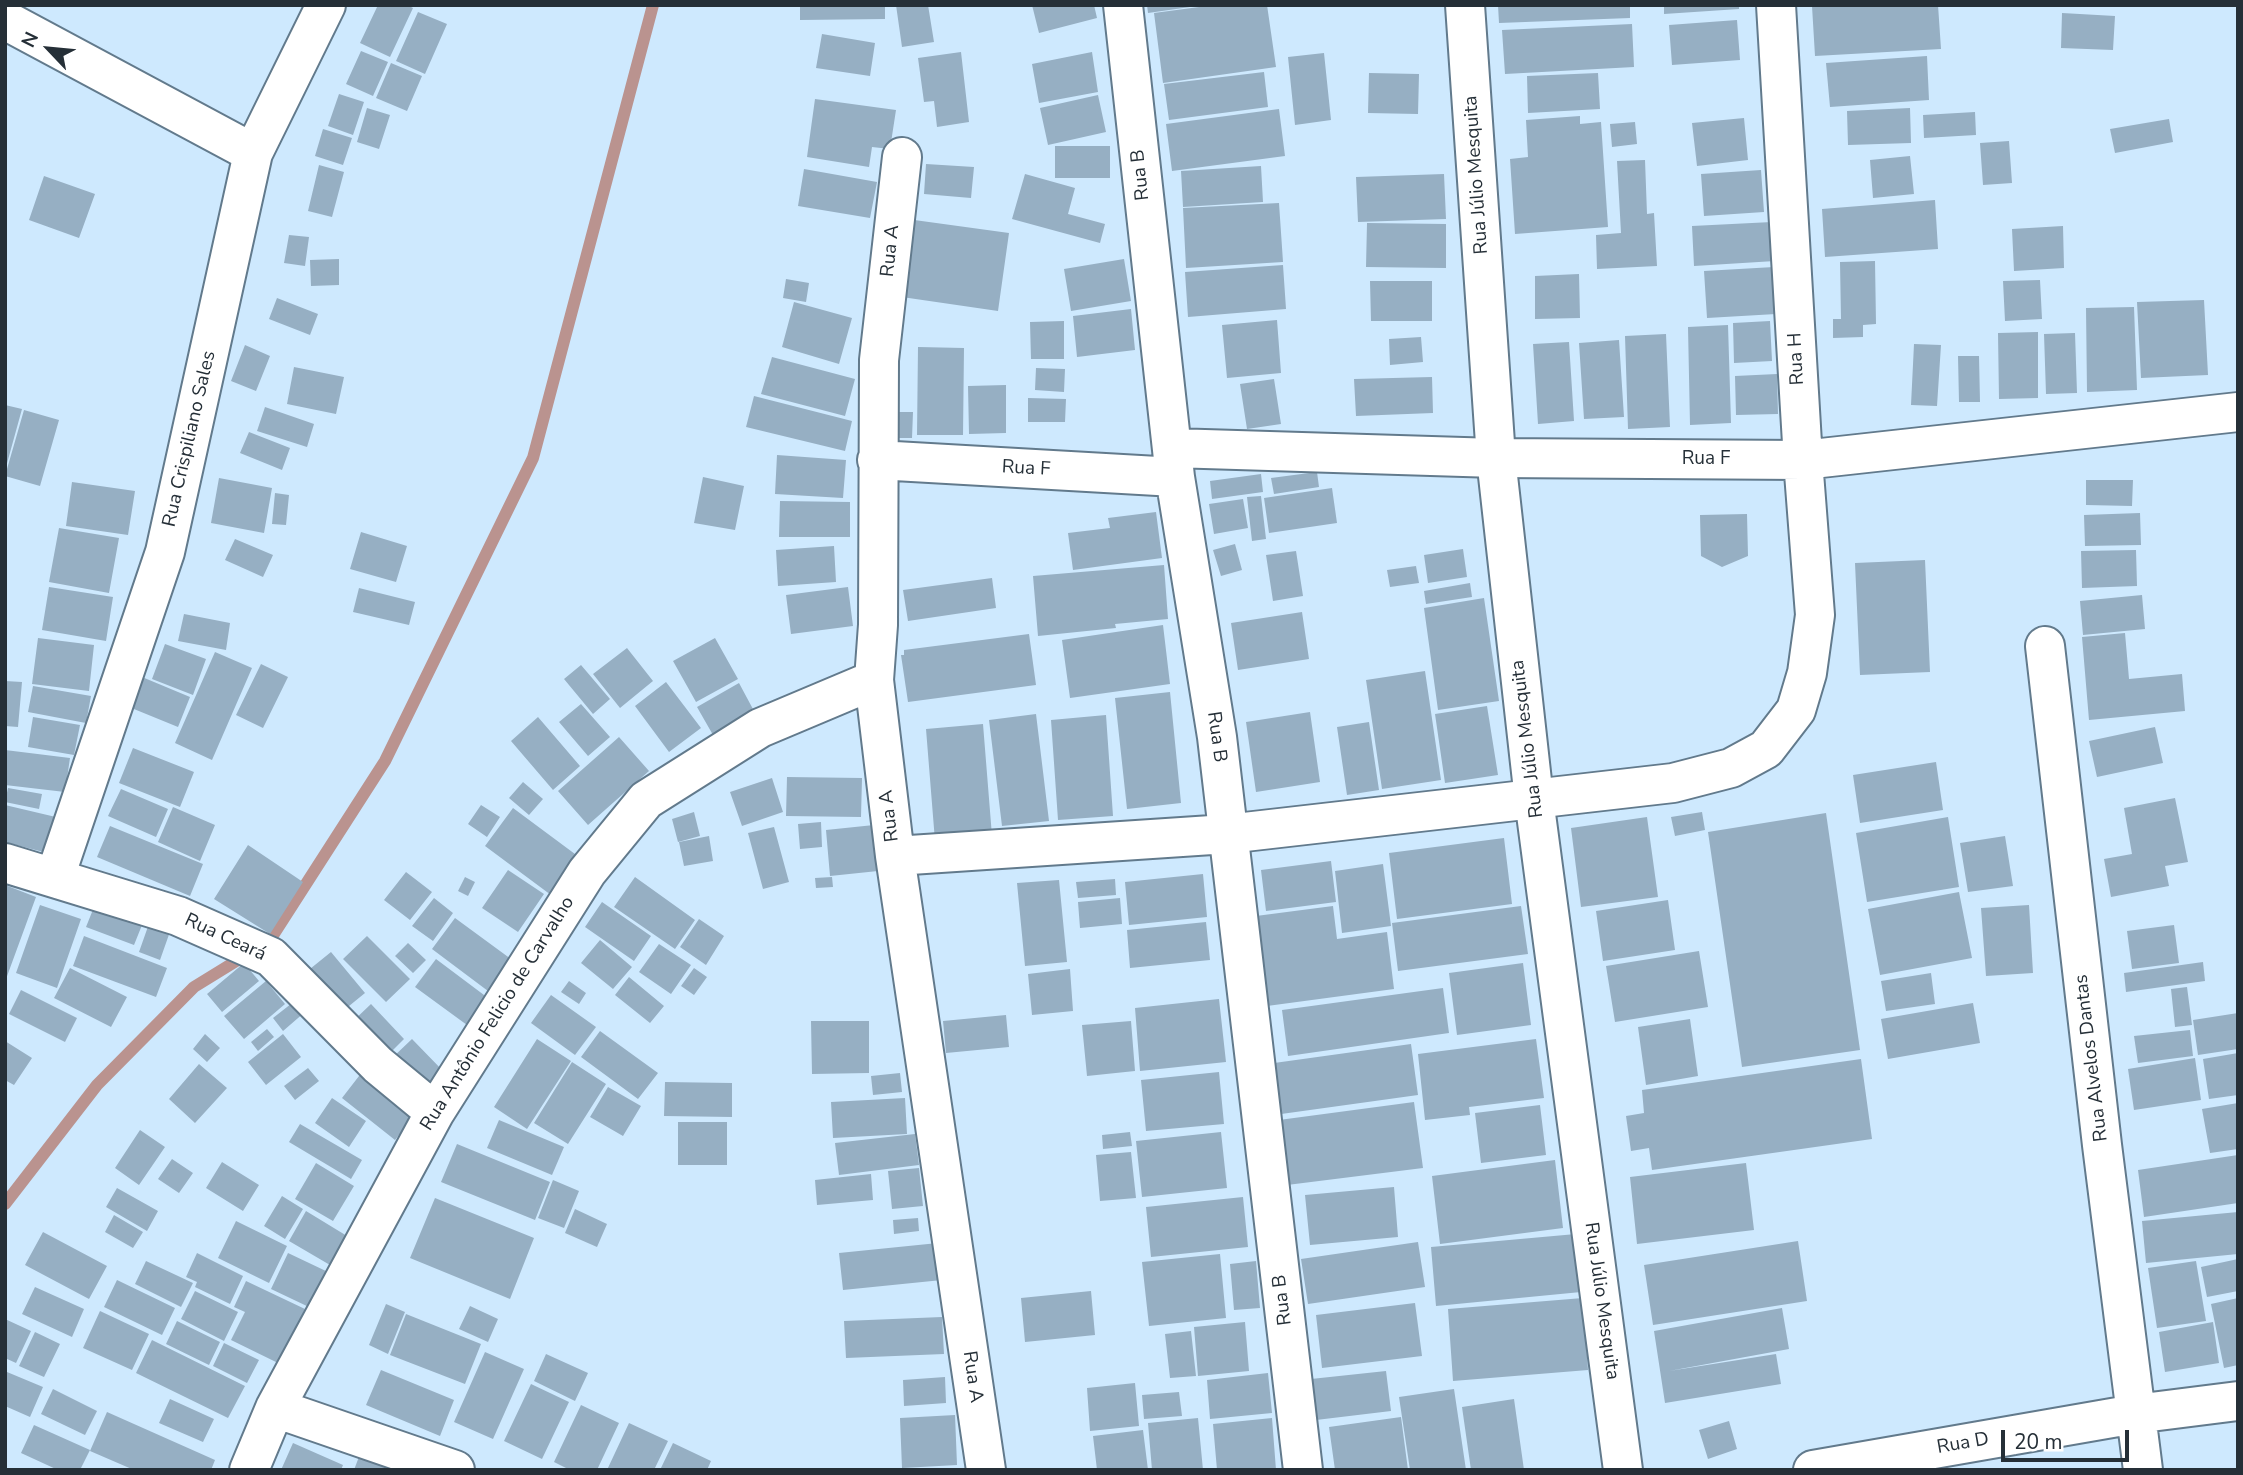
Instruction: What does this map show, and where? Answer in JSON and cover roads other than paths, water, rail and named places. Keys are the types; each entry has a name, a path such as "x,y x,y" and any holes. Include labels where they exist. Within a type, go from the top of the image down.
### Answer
{"street":[{"name":"Rua Crispiliano Sales","path":"55,877 164,552 253,153 327,5"},
{"name":"Rua B","path":"1123,5 1173,462 1217,737 1304,1470"},
{"name":"Rua Júlio Mesquita","path":"1465,5 1496,458 1534,799 1623,1470"},
{"name":"Rua H","path":"1534,799 1673,783 1731,768 1766,749 1796,710 1807,673 1815,615 1776,5"},
{"path":"5,20 253,153"},
{"name":"Rua A","path":"902,157 879,360 878,625 874,680 895,856 986,1470"},
{"name":"Rua F","path":"877,460 1803,460 2238,412"},
{"name":"Rua Alvelos Dantas","path":"2045,646 2143,1470"},
{"name":"Rua Antônio Felicio de Carvalho","path":"249,1470 275,1408 435,1112 587,872 646,800 760,728 874,680"},
{"path":"895,856 1227,834 1534,799"},
{"name":"Rua Ceará","path":"5,863 178,916 271,957 378,1065 435,1112"},
{"name":"Rua D","path":"1812,1470 2135,1414 2238,1401"},
{"path":"275,1408 455,1470"}],"waterway":[{"path":"261,945 270,940 385,761 533,458 653,5"},
{"path":"5,1204 97,1085 194,987 246,955"}]}
